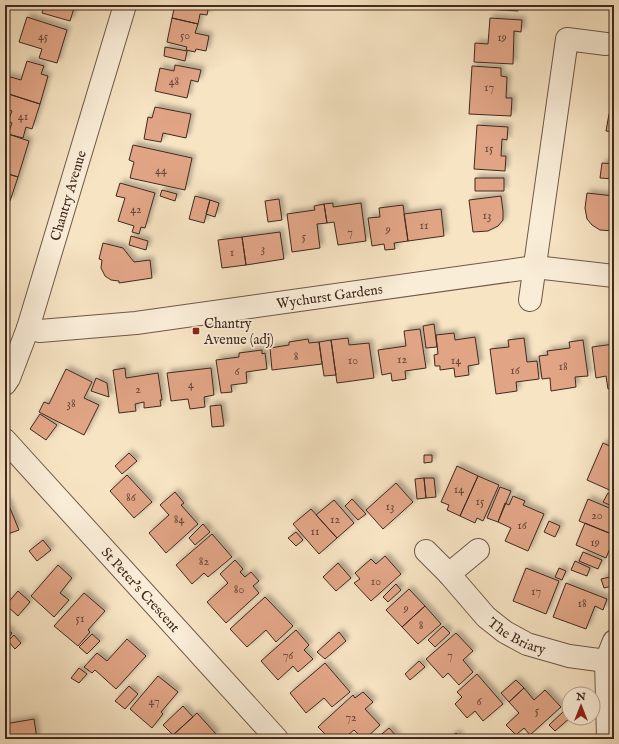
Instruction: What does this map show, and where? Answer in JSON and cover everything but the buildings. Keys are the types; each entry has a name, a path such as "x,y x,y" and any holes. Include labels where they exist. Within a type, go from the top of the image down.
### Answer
{"street":[{"name":"Chantry Avenue","path":"5,384 9,378 28,328 125,5"},
{"path":"530,300 567,39 606,44"},
{"name":"Wychurst Gardens","path":"28,328 40,331 136,324 535,266 614,276"},
{"name":"St Peter's Crescent","path":"5,440 276,739"},
{"path":"449,574 478,550"},
{"name":"The Briary","path":"426,551 449,574 486,617 505,632 527,644 569,656 610,651 608,739"}],"place":[{"name":"Chantry Avenue (adj)","path":"196,331"}]}
